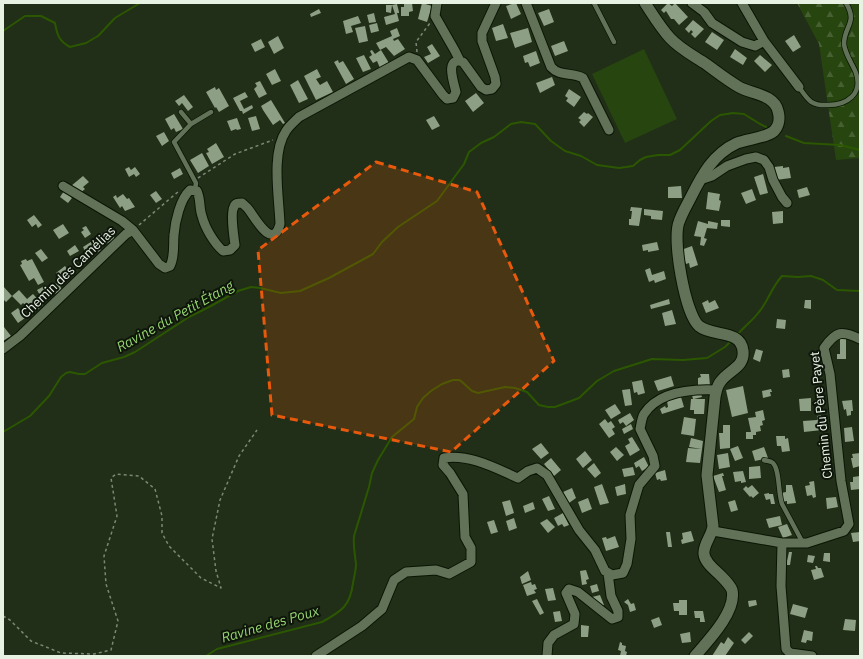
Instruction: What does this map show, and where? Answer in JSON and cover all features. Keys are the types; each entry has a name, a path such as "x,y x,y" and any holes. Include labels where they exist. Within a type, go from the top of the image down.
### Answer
{"main road":[{"path":"645,3 662,29 680,47 728,81 742,88 763,95 777,106 779,112 777,126 773,132 727,148 711,162 678,222 676,232 678,260 693,320 706,330 734,338 742,346 743,360 720,381 716,390 707,475 713,520 712,531 704,549 704,557 728,583 732,589 732,596 729,610 717,630 695,656"}],"street":[{"path":"437,3 435,16 460,61 464,62 481,87 486,90 492,89 496,84 495,77 482,41 482,33 496,3"},
{"path":"526,3 551,67 559,73 577,75 583,78 608,130"},
{"path":"692,3 704,12 712,23 742,42 755,46 764,41"},
{"path":"742,3 764,41 799,87"},
{"path":"195,184 200,198 201,215 218,247 223,251 230,250 235,245 232,211 237,203 242,203 248,209 263,230 269,234 275,233 280,224 277,158 279,144 286,130 299,117 409,57 417,60 447,99 453,98 456,92 451,68 453,64 460,61"},
{"path":"700,180 712,176 727,166 756,157 764,160 769,167 773,180 787,203"},
{"name":"Chemin des Camélias","path":"3,349 20,336 126,234 133,230 159,264 166,268 170,266 173,258 174,234 178,215 185,194 195,184"},
{"path":"63,186 122,221 133,230"},
{"name":"Chemin du Père Payet","path":"712,531 782,543 807,543 844,531 849,524 841,481 830,374 824,348 830,339 838,333 849,333 860,339"},
{"path":"316,656 362,626 382,609 394,580 406,572 436,570 449,574 471,562 471,548 465,537 463,494 450,472 443,465 444,458 468,458 487,464 518,478 528,471 537,468 547,475 579,530 595,550 605,571 612,575 623,573 627,564 631,539 630,515 639,485 655,466 653,456 640,429 644,414 657,401 672,394 704,389 716,390"},
{"path":"782,543 781,586 786,649 790,653 812,656"},
{"path":"547,656 548,642 554,634 574,624 575,614 566,593 569,589 578,592 612,619 618,617 618,611 611,596 608,572"}],"lane":[{"path":"594,3 614,42"},
{"path":"799,87 808,100 814,104 830,105 848,101 854,95 858,85 856,74 844,44 851,20 851,12 846,3"},
{"path":"181,112 191,124"},
{"path":"195,184 174,142 191,124 211,112"},
{"path":"764,460 770,461 774,464 782,504 803,543"}],"path":[{"path":"417,60 416,42 435,16"},
{"path":"133,230 178,191 195,184 235,154 283,136"},
{"path":"3,616 10,620 32,641 61,653 94,654 111,650 118,621 106,584 104,556 117,516 111,478 116,474 139,476 156,489 162,516 162,533 169,546 201,578 221,588 216,571 212,539 220,500 239,456 257,430"}],"highlighted area":[{"path":"376,162 477,192 554,361 451,452 272,415 258,250"}],"green space":[{"path":"797,3 860,3 860,158 836,160 819,44"},
{"path":"644,49 677,119 625,143 592,74"}],"building":[{"path":"404,3 412,3 413,11 409,12 409,16 401,16 401,7 404,7"},
{"path":"422,3 432,6 427,22 418,19"},
{"path":"516,3 521,14 511,19 506,6"},
{"path":"668,3 672,6 675,3 688,17 679,25 674,19 671,19 666,11 664,13 661,10"},
{"path":"397,4 399,21 386,25 384,17 395,14 392,5"},
{"path":"386,5 392,5 391,13 386,12"},
{"path":"319,9 321,13 311,17 310,14"},
{"path":"549,9 554,22 544,26 538,13"},
{"path":"374,13 376,22 369,23 367,15"},
{"path":"358,16 361,23 351,26 353,32 346,34 343,21"},
{"path":"693,20 704,29 695,38 691,34 693,32 691,30 689,33 685,29"},
{"path":"377,23 379,31 371,33 369,25"},
{"path":"503,24 508,38 496,41 492,28"},
{"path":"365,26 368,41 359,43 355,28"},
{"path":"397,28 400,36 393,39 394,41 398,39 405,49 394,56 386,47 380,50 376,43 392,36 390,31"},
{"path":"528,28 532,42 515,48 510,33"},
{"path":"712,32 724,40 717,50 705,42"},
{"path":"794,35 801,47 793,52 785,41"},
{"path":"278,36 284,48 274,54 268,42"},
{"path":"261,39 265,47 255,52 251,44"},
{"path":"564,41 568,51 555,56 551,46"},
{"path":"432,44 440,56 428,63 424,57 431,54 427,47"},
{"path":"735,49 747,58 743,65 730,57"},
{"path":"372,50 375,54 381,50 389,63 380,68 377,61 373,63 369,57 372,55 370,51"},
{"path":"536,51 540,63 530,67 528,62 525,63 523,56"},
{"path":"364,55 371,69 363,72 356,58"},
{"path":"760,55 772,65 765,72 754,61"},
{"path":"338,60 339,63 343,61 354,79 346,84 334,62"},
{"path":"275,69 281,81 272,85 266,74"},
{"path":"317,69 321,77 316,79 320,85 327,81 333,92 316,100 304,76"},
{"path":"552,77 555,85 540,93 536,83"},
{"path":"298,80 308,99 299,103 290,85"},
{"path":"260,81 267,94 259,98 254,89 257,86 255,83"},
{"path":"215,87 216,90 219,88 229,106 219,112 206,92"},
{"path":"569,89 581,97 574,107 566,101 568,98 565,96"},
{"path":"245,92 248,97 240,101 244,109 252,105 253,108 243,114 233,98"},
{"path":"476,93 484,103 473,112 465,101"},
{"path":"184,95 193,107 188,111 182,103 179,106 175,101"},
{"path":"271,100 285,123 283,124 280,120 273,125 263,110 261,106"},
{"path":"584,112 593,117 584,127 579,122 581,120 578,118"},
{"path":"174,114 183,129 176,132 174,128 171,130 165,119"},
{"path":"256,116 260,129 252,131 248,118"},
{"path":"434,116 440,126 432,130 426,120"},
{"path":"237,118 241,129 231,131 227,121"},
{"path":"164,132 169,141 162,146 156,136"},
{"path":"216,143 224,157 212,164 206,153 209,152 207,149"},
{"path":"202,153 209,166 198,173 190,160"},
{"path":"783,166 783,168 789,167 791,178 776,180 774,167"},
{"path":"129,167 131,170 135,167 140,174 136,177 134,174 129,177 125,169"},
{"path":"180,168 183,174 174,179 171,173"},
{"path":"763,174 768,193 760,195 754,177"},
{"path":"83,176 89,182 83,187 85,189 79,194 71,186"},
{"path":"681,186 682,198 668,198 668,187"},
{"path":"807,187 810,195 799,198 797,190"},
{"path":"752,189 756,200 746,204 741,193"},
{"path":"64,191 72,198 68,203 60,197"},
{"path":"156,191 162,199 156,203 150,195"},
{"path":"708,192 720,194 719,200 721,201 719,211 706,209"},
{"path":"123,194 127,199 129,198 135,207 125,211 122,206 120,208 113,197 116,195 117,198"},
{"path":"631,207 642,208 639,226 629,225 629,219 631,219 632,211 630,211"},
{"path":"644,209 663,211 662,220 651,219 651,216 644,215"},
{"path":"783,211 783,223 773,224 772,212"},
{"path":"34,215 42,225 38,228 36,224 32,227 27,220"},
{"path":"721,220 730,220 730,227 721,226"},
{"path":"698,221 708,224 708,221 718,223 717,229 707,228 704,238 707,239 704,246 700,245 701,237 694,236"},
{"path":"63,224 69,233 59,239 53,230"},
{"path":"86,226 91,234 85,238 81,232 84,230 82,228"},
{"path":"107,230 115,239 106,244 100,235"},
{"path":"94,240 101,250 93,255 90,250 86,253 83,247"},
{"path":"657,242 659,250 648,252 648,250 643,251 642,245"},
{"path":"75,245 79,251 70,256 67,251"},
{"path":"692,246 698,265 690,268 689,263 686,264 681,250"},
{"path":"41,249 48,258 42,262 35,253"},
{"path":"26,259 27,261 32,259 44,282 38,285 34,278 29,281 20,265 22,264 21,261"},
{"path":"65,266 68,270 66,272 67,273 59,279 56,273"},
{"path":"650,268 652,275 664,271 666,279 655,283 654,280 649,282 645,270"},
{"path":"58,282 62,290 55,294 51,287"},
{"path":"46,285 51,294 42,299 37,290"},
{"path":"3,286 12,296 6,302 3,299"},
{"path":"19,290 27,299 33,294 43,305 34,313 23,303 21,305 12,296"},
{"path":"669,299 670,304 651,309 650,305"},
{"path":"708,300 709,303 715,300 719,308 706,313 702,303"},
{"path":"805,300 811,300 811,309 804,308"},
{"path":"18,308 25,318 18,323 11,313"},
{"path":"672,310 676,324 665,326 662,313"},
{"path":"777,319 786,320 785,329 776,328"},
{"path":"4,327 11,336 3,341 3,328"},
{"path":"846,337 846,359 837,359 837,354 840,354 840,338"},
{"path":"756,349 763,351 760,362 753,359"},
{"path":"789,369 790,377 783,378 782,370"},
{"path":"700,374 709,374 710,386 698,387 698,378 701,377"},
{"path":"671,376 674,386 658,391 654,381"},
{"path":"642,380 645,393 638,395 637,392 634,393 632,382"},
{"path":"743,386 748,413 732,417 726,390"},
{"path":"630,389 632,405 625,406 622,390"},
{"path":"771,389 771,396 763,398 762,391"},
{"path":"701,393 702,397 694,399 705,399 704,414 694,414 694,410 690,410 691,399 693,399 692,395"},
{"path":"681,397 684,407 662,414 660,409 665,406 666,408 668,407 667,401"},
{"path":"811,398 811,411 800,411 799,399"},
{"path":"852,400 853,411 851,411 851,415 847,416 846,409 844,410 842,401"},
{"path":"615,404 621,413 611,419 605,410"},
{"path":"763,410 765,420 762,421 763,425 760,426 761,431 756,432 756,435 753,435 753,439 746,439 746,432 751,432 748,418 756,417 755,412"},
{"path":"630,413 634,420 626,426 623,422 620,424 618,420"},
{"path":"821,415 822,430 804,432 803,421 817,420 817,416"},
{"path":"684,417 696,419 694,436 681,434"},
{"path":"605,419 608,423 611,421 615,427 612,429 615,434 609,438 599,424"},
{"path":"631,424 633,429 624,434 622,429"},
{"path":"723,425 730,425 730,448 720,449 719,433 723,433"},
{"path":"852,427 854,441 845,442 844,428"},
{"path":"776,436 785,436 785,439 788,438 790,451 782,452 781,446 777,446"},
{"path":"632,437 640,450 630,456 625,446 630,443 628,439"},
{"path":"691,438 703,441 702,449 689,447"},
{"path":"541,443 549,453 541,459 532,449"},
{"path":"738,446 743,458 735,461 730,449"},
{"path":"616,447 624,455 617,461 610,452"},
{"path":"764,447 768,458 755,461 752,451"},
{"path":"688,448 702,449 700,463 686,462"},
{"path":"585,451 592,460 583,468 576,459"},
{"path":"728,453 730,467 719,469 717,455"},
{"path":"860,453 860,466 853,468 851,458 853,458 852,454"},
{"path":"644,457 649,467 642,471 639,466 636,468 634,463"},
{"path":"551,458 561,470 554,476 544,464"},
{"path":"594,463 601,473 595,478 587,469"},
{"path":"760,466 761,478 749,479 749,467"},
{"path":"633,467 635,475 624,477 622,469"},
{"path":"665,470 667,480 657,480 655,473"},
{"path":"743,471 746,482 735,482 733,472"},
{"path":"723,473 724,476 722,476 726,490 719,492 713,476"},
{"path":"860,476 860,489 851,490 850,482 853,482 853,477"},
{"path":"814,481 816,497 813,498 812,495 807,496 805,486 810,485 809,482"},
{"path":"602,484 609,503 600,505 594,487"},
{"path":"625,484 626,494 617,496 615,487"},
{"path":"752,485 759,493 753,498 751,496 750,497 743,489 746,486 748,488"},
{"path":"786,485 792,485 796,503 787,504 787,501 782,502 781,493 786,492"},
{"path":"572,488 576,498 569,503 563,492"},
{"path":"764,494 773,494 775,504 771,504 770,499 766,500"},
{"path":"549,496 555,509 548,511 542,499"},
{"path":"836,497 838,507 827,509 826,498"},
{"path":"588,498 592,509 582,513 578,502"},
{"path":"510,500 514,513 506,516 502,502"},
{"path":"735,500 738,510 731,512 728,502"},
{"path":"533,502 535,509 525,513 523,506"},
{"path":"563,513 569,525 564,527 562,524 558,526 554,518"},
{"path":"780,516 782,525 769,528 766,519"},
{"path":"514,518 517,528 509,531 506,521"},
{"path":"547,519 555,527 548,533 540,523"},
{"path":"494,520 498,532 491,534 487,522"},
{"path":"787,524 792,535 783,538 778,527"},
{"path":"691,531 694,541 682,544 682,533"},
{"path":"666,532 670,532 672,547 668,547"},
{"path":"860,532 860,541 853,542 851,533"},
{"path":"615,536 619,547 606,551 602,538 606,537 607,539"},
{"path":"789,552 792,552 790,565 786,565"},
{"path":"824,553 830,553 830,562 823,561"},
{"path":"808,555 815,556 813,563 807,562"},
{"path":"815,566 821,568 824,577 814,580 811,570 816,569"},
{"path":"586,570 589,579 586,580 587,584 582,585 580,571"},
{"path":"528,571 531,580 522,584 520,577"},
{"path":"531,582 532,585 535,584 537,589 534,590 536,593 527,596 523,585"},
{"path":"597,584 599,591 592,593 590,586"},
{"path":"553,588 556,600 548,601 545,589"},
{"path":"600,595 604,605 600,606 595,604 592,597"},
{"path":"537,599 544,613 540,615 532,601"},
{"path":"628,599 631,604 634,603 636,610 630,612 628,605 624,602"},
{"path":"679,600 687,600 687,615 679,615 679,611 674,611 673,603 679,603"},
{"path":"756,600 757,605 749,607 748,601"},
{"path":"793,604 808,608 805,618 790,614"},
{"path":"560,611 562,621 555,622 553,612"},
{"path":"694,611 703,611 705,622 700,622 700,618 695,618"},
{"path":"659,617 662,625 654,628 651,620"},
{"path":"845,619 856,620 855,631 843,630"},
{"path":"581,625 589,626 588,637 581,637"},
{"path":"804,630 813,632 812,641 807,640 806,643 801,642"},
{"path":"690,632 691,642 682,643 680,634"},
{"path":"749,632 753,636 745,644 741,640"},
{"path":"728,637 734,643 725,656 712,656 721,642 724,644"},
{"path":"620,642 622,645 626,646 626,656 620,656 621,651 618,650"}],"waterway":[{"path":"3,31 25,16 41,16 55,23 59,37 70,47 86,43 98,36 115,18 140,3"},
{"name":"Ravine du Petit Étang","path":"3,432 30,416 49,396 61,377 66,373 70,372 85,374 102,363 124,357 135,352 189,317 238,291 251,287 281,293 300,291 329,278 373,254 382,242 398,227 437,201 464,164 469,152 481,143 494,137 511,124 521,122 535,124 551,141 565,151 581,156 597,165 619,168 633,166 646,157 670,155 680,150 711,121 720,115 733,113 744,114 766,127"},
{"name":"Ravine du Petit Étang","path":"786,136 804,143 840,145 860,150"},
{"name":"Ravine des Poux","path":"737,335 759,312 782,276 811,276 823,280 837,290 860,291"},
{"name":"Ravine des Poux","path":"206,656 217,649 322,622 344,607 352,591 356,569 354,536 372,473 392,437 414,419 417,407 423,398 442,384 453,380 459,380 472,391 478,393 505,387 515,388 527,392 539,405 555,407 579,398 597,381 614,371 652,359 683,360 707,358 725,347 731,341"}]}
